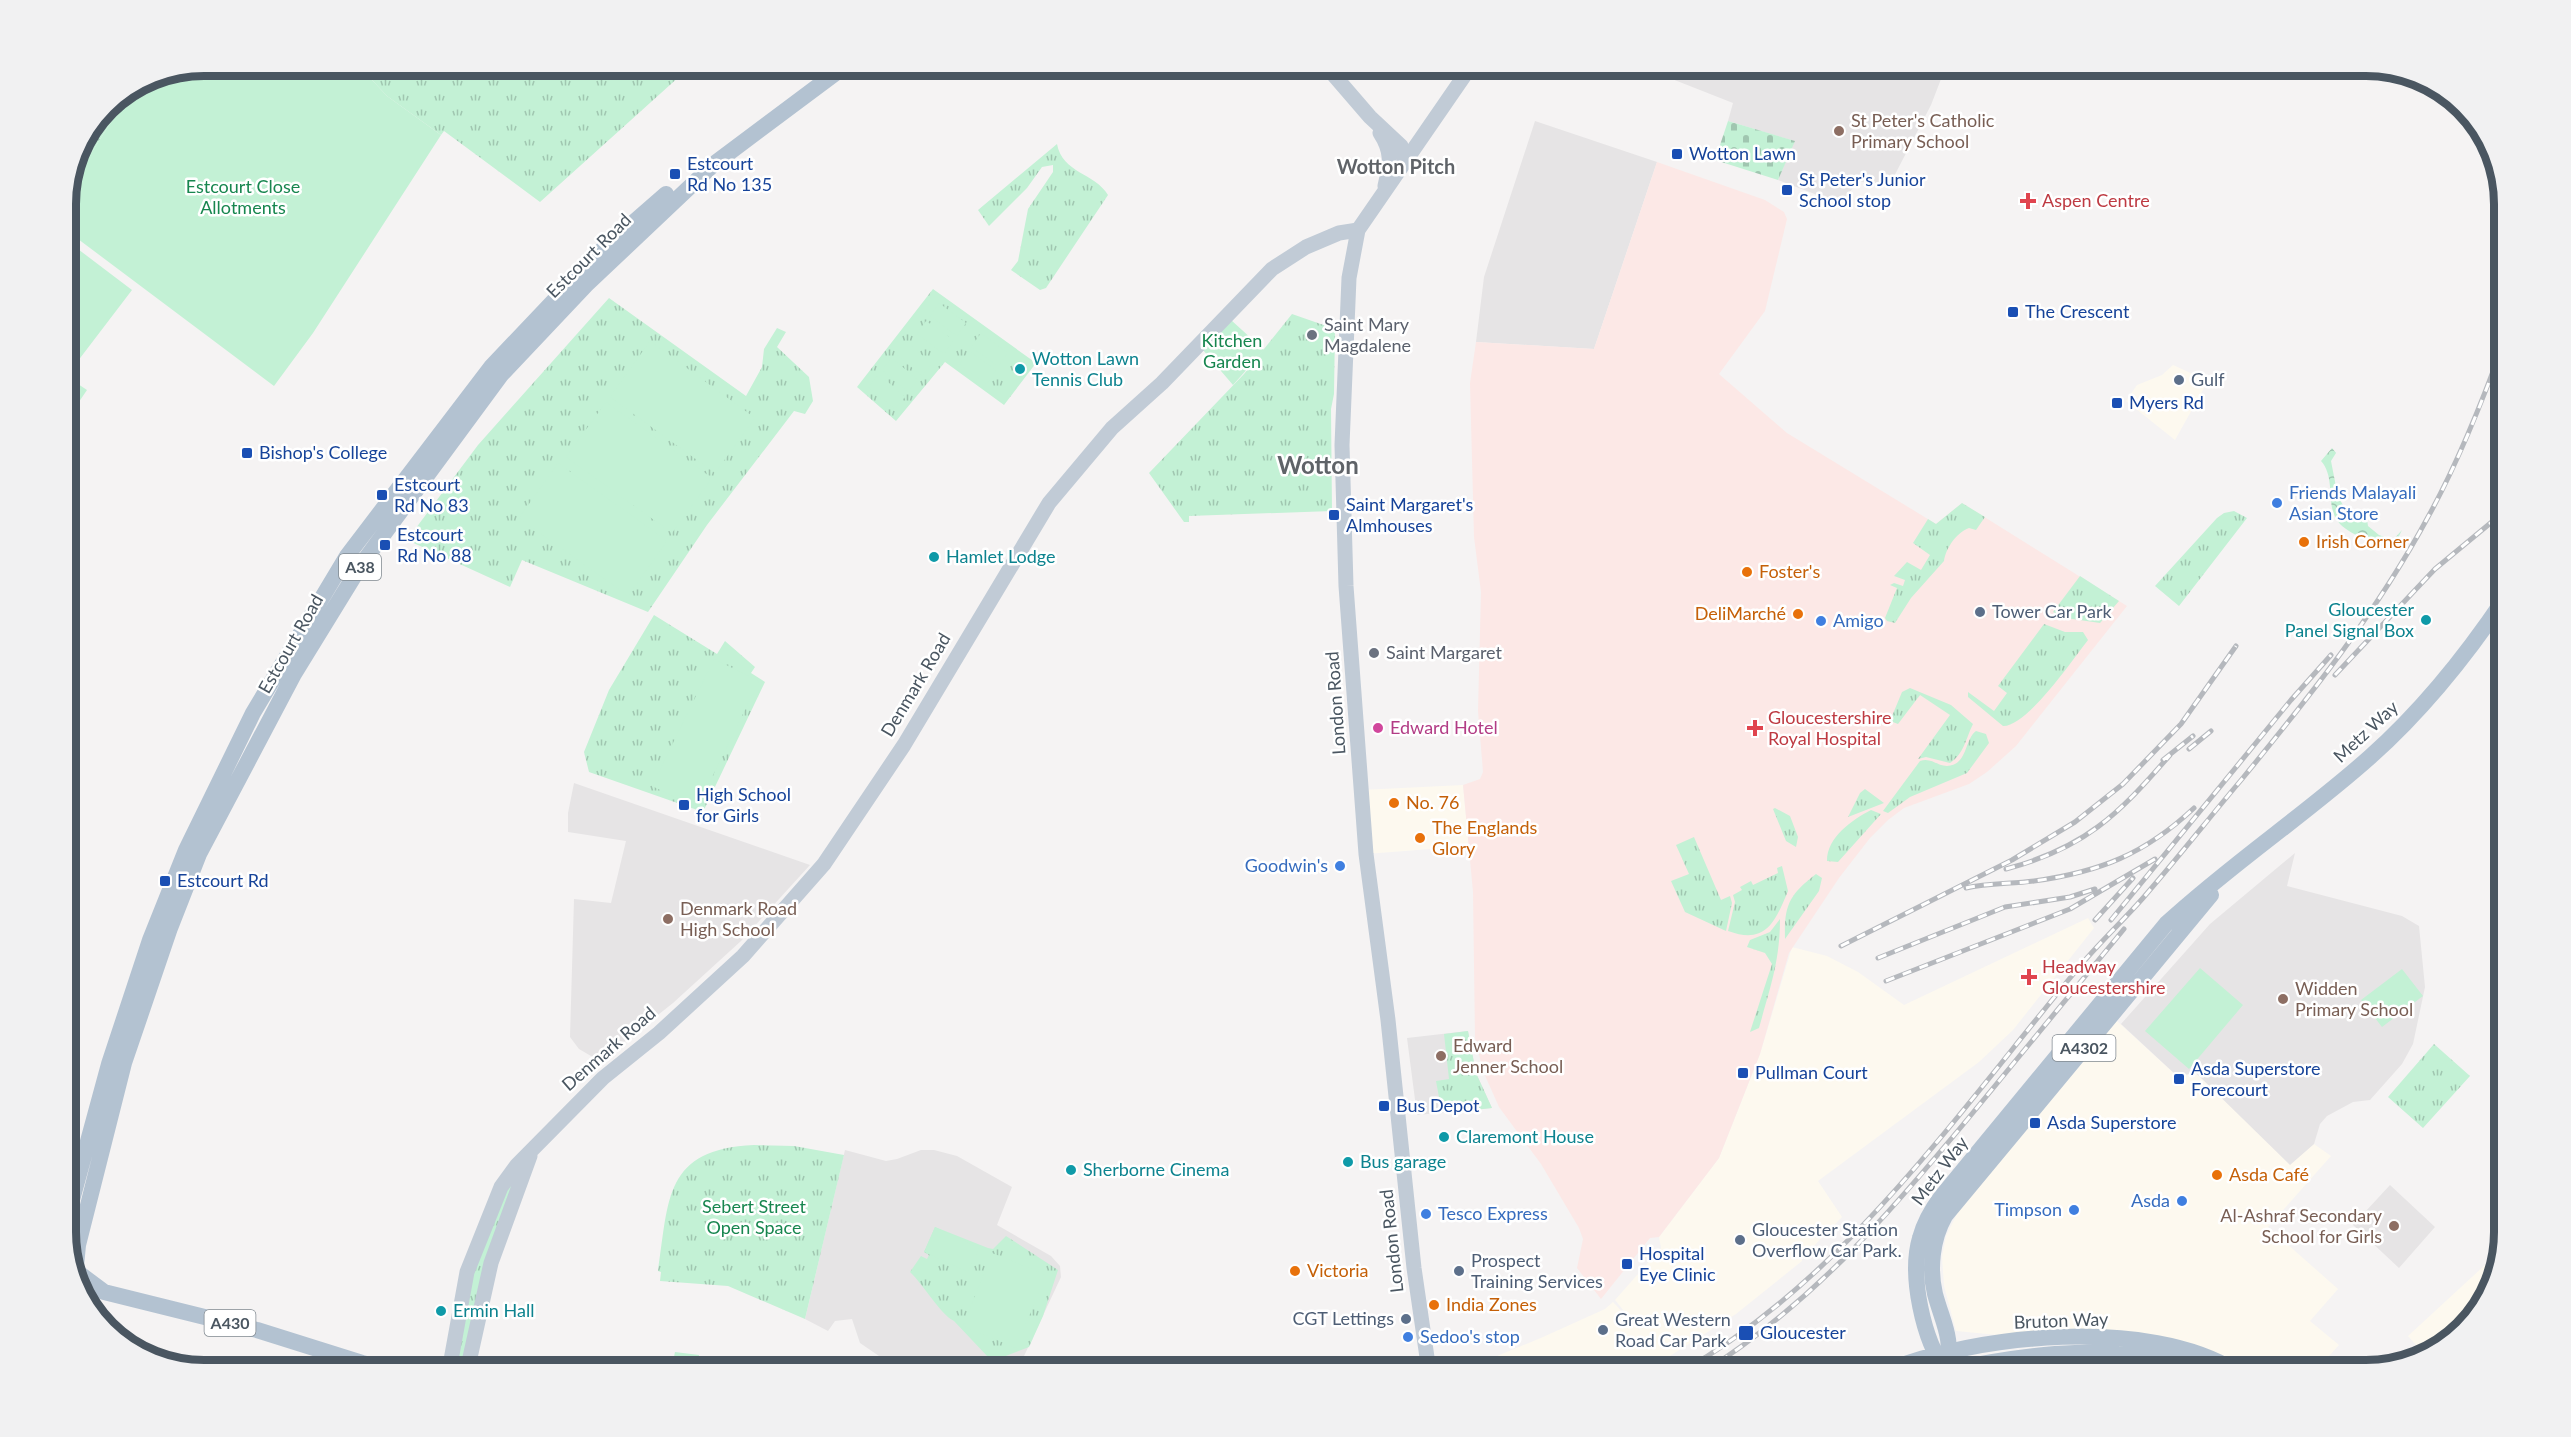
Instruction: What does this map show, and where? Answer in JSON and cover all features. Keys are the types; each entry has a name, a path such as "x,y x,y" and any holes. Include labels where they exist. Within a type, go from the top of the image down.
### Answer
{"main road":[{"name":"Estcourt Road","path":"77,1183 124,1017 150,940 186,850 253,713 347,556 491,367 603,249 709,156 812,77"},
{"name":"Estcourt Road","path":"78,1248 124,1063 170,928 199,854 294,674 361,565 501,375 586,285 714,164 830,77"},
{"name":"Metz Way","path":"1937,1360 1933,1354 1916,1281 1919,1238 1929,1215 1941,1197 2145,948 2190,902 2370,757 2421,707 2459,662 2494,613"},
{"name":"Metz Way","path":"1948,1360 1951,1350 1932,1277 1935,1243 1944,1216 2230,872"},
{"name":"A430","path":"85,1277 104,1292"},
{"name":"A430","path":"93,1294 104,1292 257,1330 352,1360"},
{"name":"Bruton Way","path":"1916,1360 1951,1350 2035,1339 2125,1339 2154,1342 2196,1353 2211,1360"},
{"name":"Bruton Way","path":"2018,1360 2071,1352 2165,1360"}],"street":[{"path":"1335,77 1370,117 1401,146 1405,161"},
{"name":"London Road","path":"1427,1360 1414,1268 1389,1029 1366,854 1352,674 1342,445 1347,305 1353,247 1358,230 1464,77"},
{"path":"1370,117 1390,147 1391,160 1383,192"},
{"name":"Denmark Road","path":"451,1360 467,1272 501,1187 517,1165 532,1153 554,1125 603,1078 659,1033 743,956 824,864 904,745 1049,503 1086,457 1272,269 1306,247 1358,230"},
{"path":"1329,238 1353,247"},
{"name":"Denmark Road","path":"469,1360 491,1263 532,1153"}],"shaded area":[{"name":"St Peter's Catholic Primary School","path":"1667,77 1942,77 1931,105 1889,186 1858,181 1841,204 1778,180 1794,141 1728,121 1733,103"},
{"path":"1535,121 1657,162 1594,349 1476,342 1484,277"},
{"name":"Gloucestershire Royal Hospital","path":"1657,162 1765,200 1784,212 1787,219 1765,311 1719,374 1787,433 1936,524 1962,503 2127,606 2016,746 1987,772 1969,784 1904,808 1870,838 1839,878 1789,953 1760,1054 1719,1158 1659,1237 1650,1238 1601,1299 1577,1268 1583,1239 1579,1228 1541,1164 1499,1107 1483,1071 1475,1038 1473,892 1463,785 1480,779 1483,772 1478,711 1481,592 1474,537 1470,383 1476,342 1594,349"},
{"path":"2173,365 2208,381 2175,440 2126,401 2137,385 2162,375"},
{"name":"Denmark Road High School","path":"574,783 810,865 741,941 673,1003 605,1057 591,1056 579,1049 570,1037 574,899 611,903 626,841 568,832 568,813"},
{"path":"1463,785 1469,846 1366,854 1361,790"},
{"name":"Widden Primary School","path":"2295,853 2287,886 2402,916 2419,926 2425,987 2413,1044 2402,1064 2370,1100 2353,1102 2327,1116 2320,1124 2314,1144 2290,1165 2197,1074 2176,1075 2121,1024 2210,924"},
{"name":"Pullman Court","path":"2088,918 2094,928 2013,1030 1979,1062 1818,1181 1842,1217 1802,1258 1802,1261 1736,1314 1664,1360 1488,1360 1605,1309 1613,1302 1642,1333 1615,1300 1661,1248 1659,1237 1719,1158 1760,1054 1792,947 1827,956 1858,972 1904,1005"},
{"path":"2117,1021 2176,1075 2197,1074 2290,1164 2314,1144 2331,1156 2268,1227 2338,1289 2310,1321 2339,1345 2329,1356 2333,1360 2229,1360 2223,1357 1956,1331 1944,1286 1942,1257 1946,1236 1957,1214"},
{"name":"Edward Jenner School","path":"1468,1031 1476,1073 1492,1108 1417,1115 1407,1038"},
{"path":"845,1150 886,1161 921,1150 934,1150 957,1156 1012,1187 997,1225 1051,1256 1060,1266 1061,1277 1022,1360 885,1360 860,1343 852,1319 835,1321 828,1331 805,1319"},
{"name":"Al-Ashraf Secondary School for Girls","path":"2390,1185 2435,1227 2399,1268 2353,1225"},
{"path":"2486,1264 2489,1268 2485,1281 2468,1310 2457,1323 2419,1349 2408,1336"},
{"path":"2116,1357 2132,1360 2078,1360"}],"green space":[{"name":"Estcourt Close Allotments","path":"197,77 369,77 387,96 441,135 313,333 274,386 77,238 77,197 83,166 120,108 156,86"},
{"path":"369,77 679,77 540,202 444,131 441,135 387,96"},
{"path":"120,108 83,166 90,148 103,127"},
{"path":"1728,121 1795,141 1778,180 1715,160"},
{"path":"1057,144 1065,161 1095,182 1108,195 1046,288 1040,290 1011,270 1018,261 1028,209 1053,172 1053,165 1042,167 1027,188 989,226 978,210"},
{"path":"77,248 132,290 77,362"},
{"path":"933,289 1036,363 1004,405 945,362 896,421 857,387"},
{"path":"609,298 746,396 762,367 764,349 777,328 786,332 777,347 809,377 813,401 805,414 794,411 707,525 648,612 522,560 510,587 407,540 478,445"},
{"path":"939,303 966,323 957,336 930,316"},
{"path":"1292,314 1335,329 1334,394 1331,409 1332,511 1189,516 1189,522 1184,522 1149,473 1244,374"},
{"name":"Kitchen Garden","path":"1231,320 1264,350 1233,385 1203,350"},
{"path":"926,321 954,340 944,354 917,334"},
{"path":"981,333 1008,353 998,366 971,347"},
{"path":"650,341 755,418 715,473 610,397"},
{"path":"906,341 932,364 922,376 896,354"},
{"path":"969,351 996,370 987,384 959,364"},
{"path":"892,358 918,380 908,392 882,370"},
{"path":"879,374 905,397 895,409 868,387"},
{"path":"77,383 87,390 77,405"},
{"path":"606,402 712,478 672,533 566,457"},
{"path":"2332,448 2336,453 2331,461 2338,497 2350,516 2367,519 2368,526 2379,535 2393,540 2402,530 2392,550 2351,532 2335,517 2326,468 2321,461"},
{"path":"558,463 667,541 628,596 519,518"},
{"path":"1962,503 1985,517 1976,530 1969,528 1956,537 1949,546 1944,561 1911,598 1895,623 1887,621 1885,618 1897,588 1890,585 1894,583 1903,586 1905,580 1894,576 1907,562 1921,570 1930,555 1913,543 1928,519 1936,524"},
{"path":"2234,511 2247,518 2179,606 2155,586 2217,518 2224,513"},
{"path":"2080,576 2119,601 2100,623 2066,618 2053,612"},
{"path":"654,615 717,654 725,641 755,667 751,673 765,682 703,812 589,772 584,752 609,690"},
{"path":"2044,624 2065,632 2083,632 2088,640 2036,704 2024,716 2003,726 1968,697 1968,692 1994,711 2007,693 1998,686"},
{"path":"714,659 759,681 697,808 652,786"},
{"path":"1910,688 1951,705 1973,724 1962,750 1950,763 1926,757 1918,759 1950,715 1920,695 1898,724 1890,721 1902,692"},
{"path":"1976,731 1986,734 1989,743 1967,773 1910,797 1888,813 1883,811 1920,761 1927,760 1943,766 1954,765 1962,757 1969,740"},
{"path":"1865,789 1884,803 1848,817 1860,793"},
{"path":"1773,809 1790,816 1798,837 1796,847 1786,841"},
{"path":"1871,810 1881,814 1838,862 1827,861 1831,844 1842,830"},
{"path":"1694,837 1721,900 1730,896 1732,903 1726,931 1685,912 1671,881 1689,874 1676,845"},
{"path":"1782,866 1788,891 1773,921 1760,933 1752,935 1741,935 1728,931 1735,902 1733,895 1742,890 1740,887 1751,881 1753,885 1778,873 1777,868"},
{"path":"1816,874 1822,878 1819,891 1785,939 1787,909 1790,902 1800,888"},
{"path":"1780,919 1778,948 1770,987 1759,1028 1750,1032 1772,964 1765,953 1747,947 1750,940 1770,932"},
{"path":"2200,968 2243,1005 2189,1069 2145,1031"},
{"path":"2402,969 2423,996 2382,1027 2361,1000"},
{"path":"1468,1031 1476,1073 1492,1108 1448,1113 1447,1108 1441,1108 1436,1081 1449,1079 1444,1034"},
{"path":"2434,1044 2470,1076 2423,1128 2388,1097"},
{"name":"Sebert Street Open Space","path":"754,1145 794,1146 844,1155 805,1319 728,1286 660,1281 661,1272 658,1271 665,1222 676,1182 687,1168 703,1156 724,1149"},
{"path":"517,1165 516,1194 470,1360 451,1360 467,1272"},
{"path":"935,1227 993,1249 1006,1236 1058,1270 1043,1316 1029,1347 998,1359 988,1357 943,1312 910,1272 921,1256 927,1259 929,1255 924,1252"},
{"path":"935,1227 979,1248 968,1272 924,1252"},
{"path":"992,1253 1046,1275 1016,1348 963,1326"},
{"path":"675,1352 699,1355 698,1360 673,1360"}],"railway":[{"path":"1700,1360 1742,1333 1796,1289 1848,1241 1896,1190 2083,962 2156,883 2293,716 2365,620 2408,552 2450,474 2494,369"},
{"path":"2335,675 2435,569 2494,520"},
{"path":"1841,946 2012,860 2075,822 2123,784 2181,724 2236,646"},
{"path":"2111,920 2291,700 2331,655"},
{"path":"2189,749 2211,731"},
{"path":"2163,760 2193,736"},
{"path":"2006,869 2058,851 2098,827 2134,795 2170,755"},
{"path":"1966,888 2034,881 2101,866 2158,838 2194,808"},
{"path":"1886,981 2070,909 2155,859"},
{"path":"2095,920 2133,878"},
{"path":"1878,958 2005,907 2070,897 2095,889"},
{"path":"1721,1360 1781,1316 1816,1286 1880,1221 1911,1187 2124,929"}],"place":[{"name":"St Peter's Catholic Primary School","path":"1839,131"},
{"name":"Wotton Lawn","path":"1677,154"},
{"name":"Estcourt Rd No 135","path":"675,174"},
{"name":"St Peter's Junior School stop","path":"1787,190"},
{"name":"Aspen Centre","path":"2028,201"},
{"name":"The Crescent","path":"2013,312"},
{"name":"Saint Mary Magdalene","path":"1312,335"},
{"name":"Wotton Lawn Tennis Club","path":"1020,369"},
{"name":"Gulf","path":"2179,380"},
{"name":"Myers Rd","path":"2117,403"},
{"name":"Bishop's College","path":"247,453"},
{"name":"Estcourt Rd No 83","path":"382,495"},
{"name":"Friends Malayali Asian Store","path":"2277,503"},
{"name":"Saint Margaret's Almhouses","path":"1334,515"},
{"name":"Irish Corner","path":"2304,542"},
{"name":"Estcourt Rd No 88","path":"385,545"},
{"name":"Hamlet Lodge","path":"934,557"},
{"name":"Foster's","path":"1747,572"},
{"name":"Tower Car Park","path":"1980,612"},
{"name":"DeliMarché","path":"1798,614"},
{"name":"Gloucester Panel Signal Box","path":"2426,620"},
{"name":"Amigo","path":"1821,621"},
{"name":"Saint Margaret","path":"1374,653"},
{"name":"Edward Hotel","path":"1378,728"},
{"name":"Gloucestershire Royal Hospital","path":"1755,728"},
{"name":"No. 76","path":"1394,803"},
{"name":"High School for Girls","path":"684,805"},
{"name":"The Englands Glory","path":"1420,838"},
{"name":"Goodwin's","path":"1340,866"},
{"name":"Estcourt Rd","path":"165,881"},
{"name":"Denmark Road High School","path":"668,919"},
{"name":"Headway Gloucestershire","path":"2029,977"},
{"name":"Widden Primary School","path":"2283,999"},
{"name":"Edward Jenner School","path":"1441,1056"},
{"name":"Pullman Court","path":"1743,1073"},
{"name":"Asda Superstore Forecourt","path":"2179,1079"},
{"name":"Bus Depot","path":"1384,1106"},
{"name":"Asda Superstore","path":"2035,1123"},
{"name":"Claremont House","path":"1444,1137"},
{"name":"Bus garage","path":"1348,1162"},
{"name":"Sherborne Cinema","path":"1071,1170"},
{"name":"Asda Café","path":"2217,1175"},
{"name":"Asda","path":"2182,1201"},
{"name":"Timpson","path":"2074,1210"},
{"name":"Tesco Express","path":"1426,1214"},
{"name":"Al-Ashraf Secondary School for Girls","path":"2394,1226"},
{"name":"Gloucester Station Overflow Car Park.","path":"1740,1240"},
{"name":"Hospital Eye Clinic","path":"1627,1264"},
{"name":"Victoria","path":"1295,1271"},
{"name":"Prospect Training Services","path":"1459,1271"},
{"name":"India Zones","path":"1434,1305"},
{"name":"Ermin Hall","path":"441,1311"},
{"name":"CGT Lettings","path":"1406,1319"},
{"name":"Great Western Road Car Park","path":"1603,1330"},
{"name":"Gloucester","path":"1746,1333"},
{"name":"Sedoo's stop","path":"1408,1337"}],"district":[{"name":"Wotton Pitch","path":"1396,167"},
{"name":"Wotton","path":"1318,466"}]}
